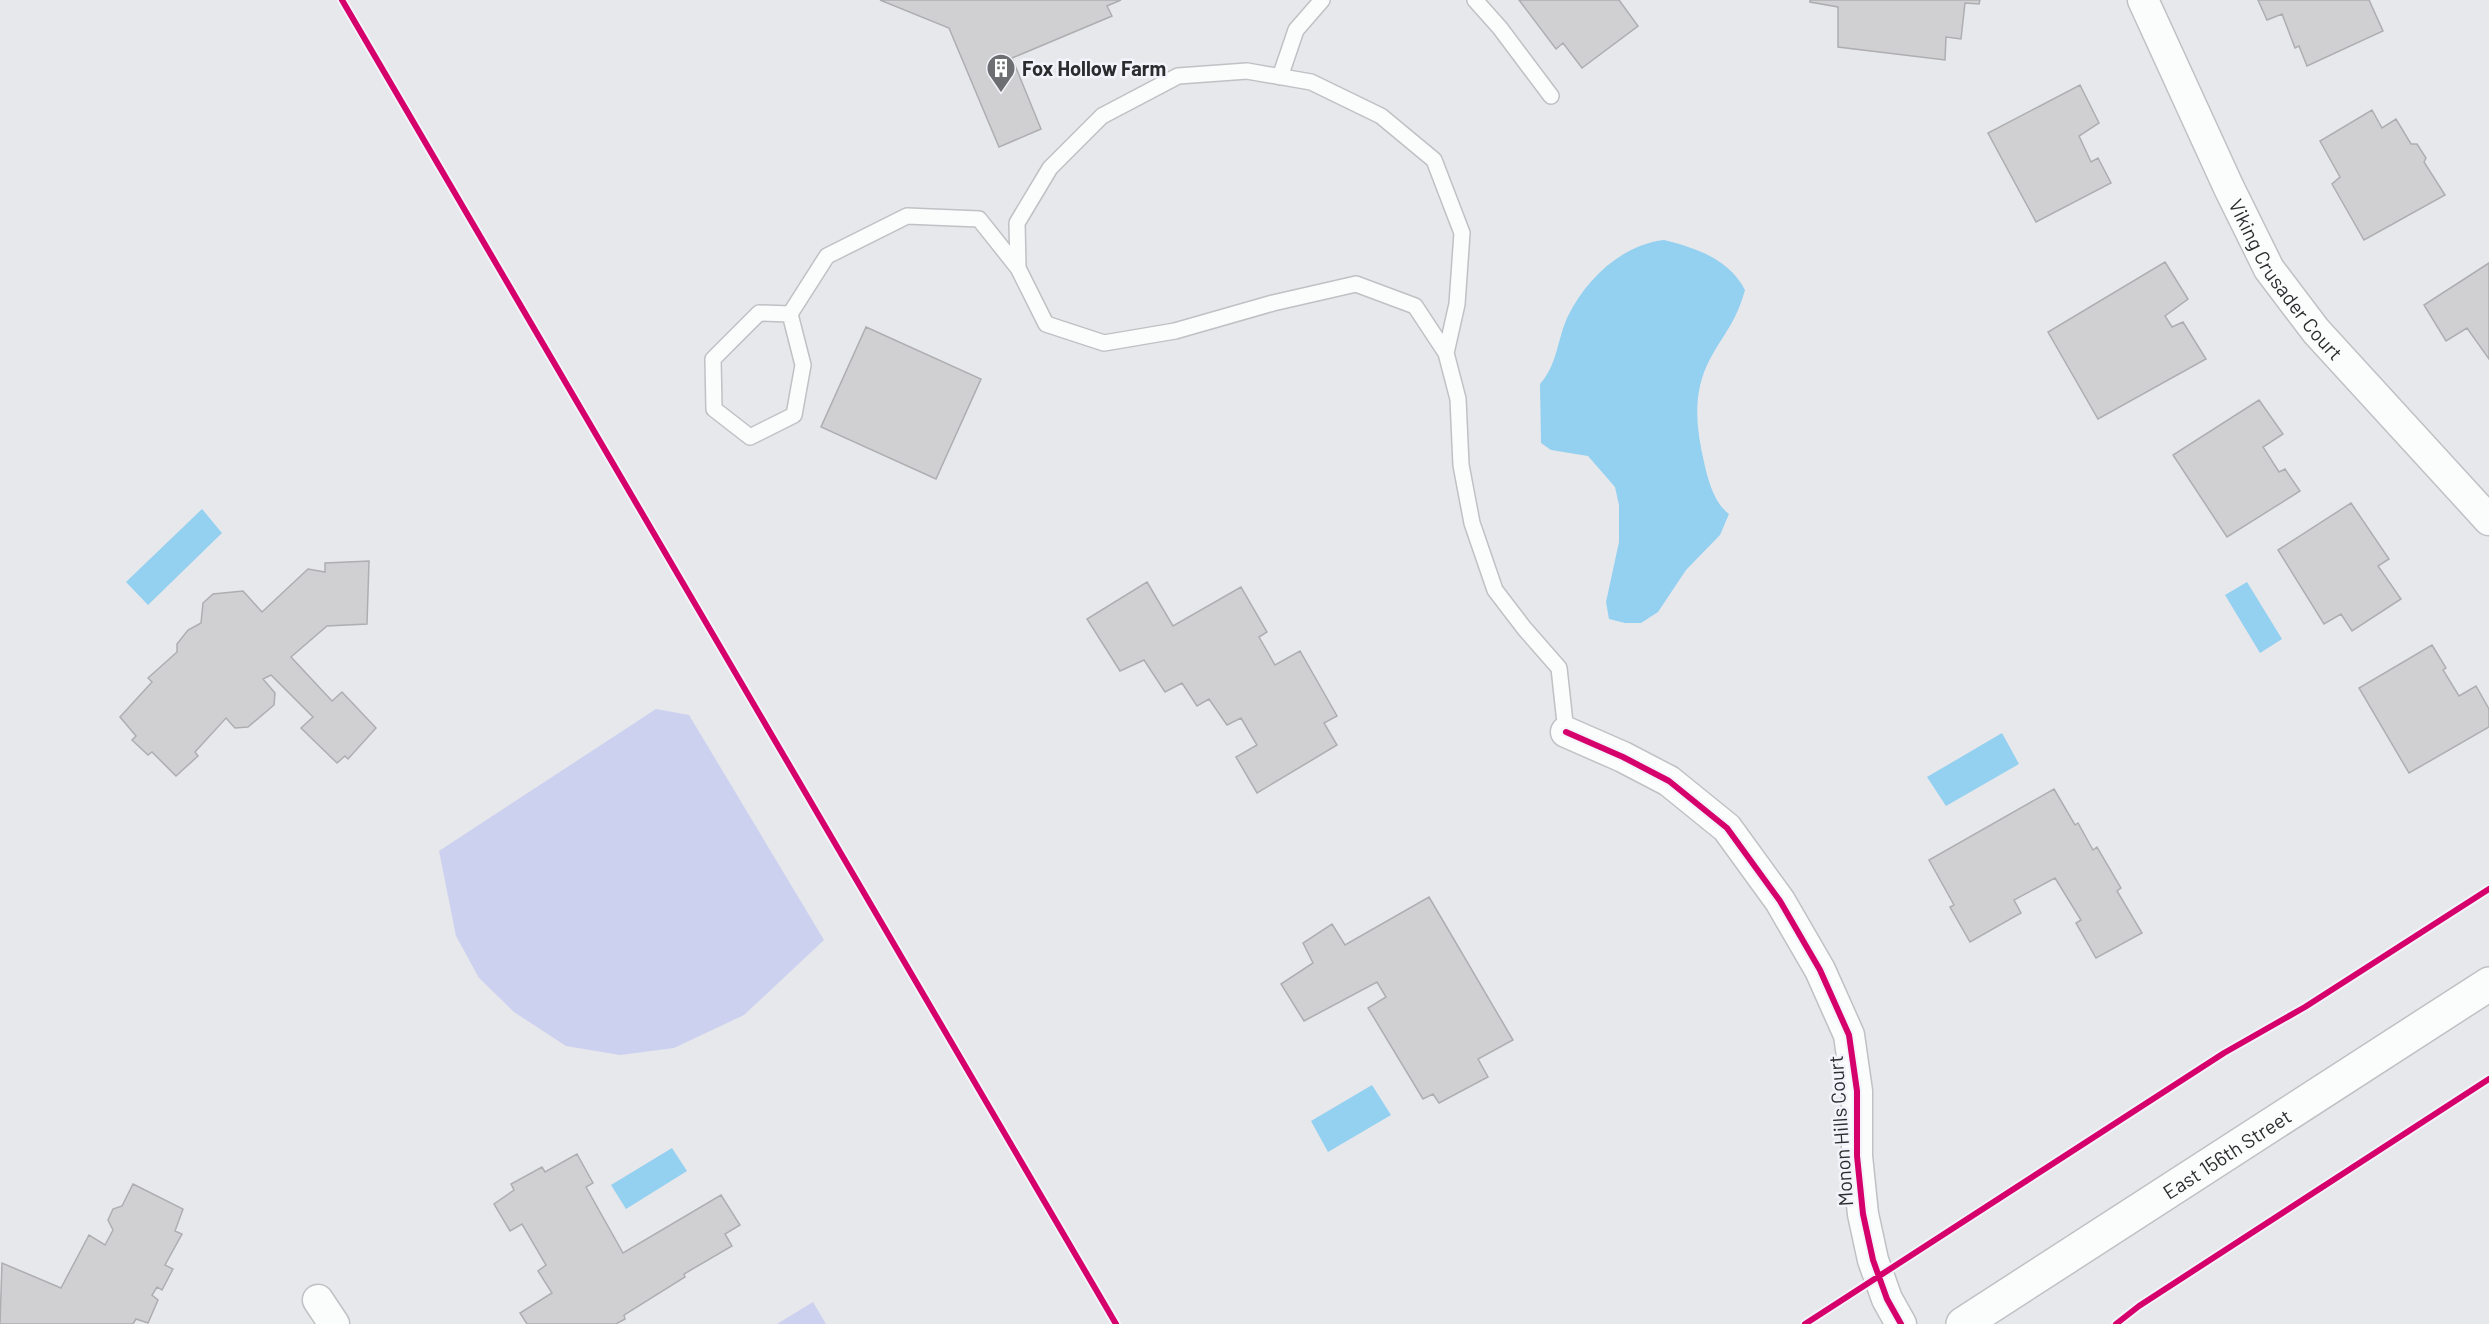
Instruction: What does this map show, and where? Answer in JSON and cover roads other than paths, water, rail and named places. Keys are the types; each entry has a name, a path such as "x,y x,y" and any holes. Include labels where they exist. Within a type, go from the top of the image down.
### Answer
{"street":[{"name":"Viking Crusader Court","path":"2143,0 2224,177 2270,269 2316,331 2489,520"},
{"name":"Monon Hills Court","path":"1566,732 1670,781 1727,828 1780,901 1820,970 1848,1035 1857,1091 1857,1156 1863,1214 1873,1260 1887,1299 1901,1324"},
{"name":"East 156th Street","path":"1963,1324 2489,984"}],"lane":[{"path":"1280,77 1296,30 1322,0"},
{"path":"1475,0 1500,28 1551,96"},
{"path":"1018,268 1017,223 1050,168 1101,116 1179,76 1247,71 1311,82 1381,116 1434,160 1462,233 1457,304 1446,353"},
{"path":"790,314 759,313 713,359 714,409 750,437 794,415 804,366 790,314 826,256 907,216 979,219 1018,268 1046,324 1104,343 1175,331 1274,303 1356,284 1415,306 1446,353 1458,399 1461,465 1472,523 1495,590 1559,668 1566,732"}],"place":[{"name":"Fox Hollow Farm","path":"1001,94"}]}
